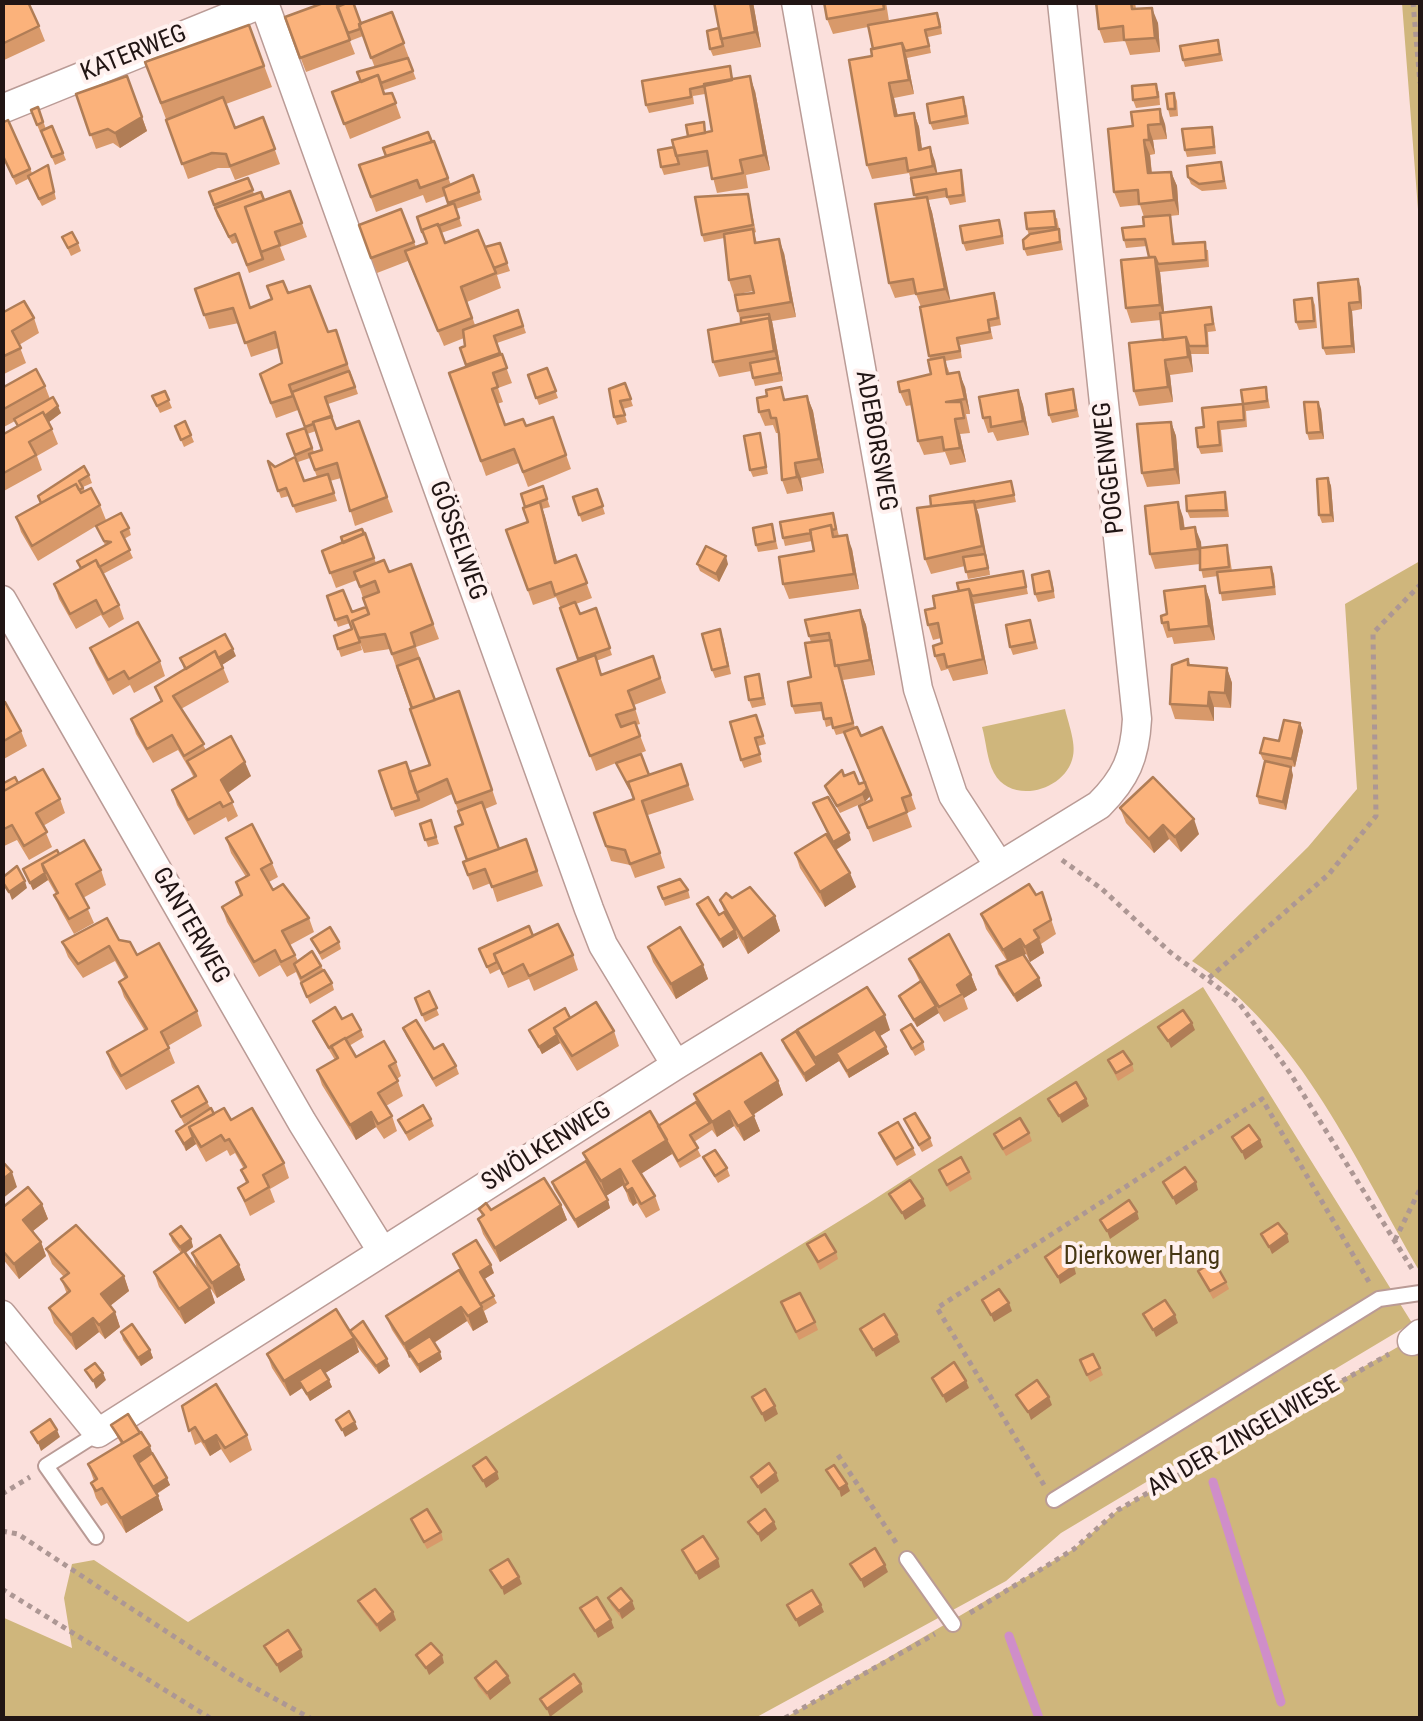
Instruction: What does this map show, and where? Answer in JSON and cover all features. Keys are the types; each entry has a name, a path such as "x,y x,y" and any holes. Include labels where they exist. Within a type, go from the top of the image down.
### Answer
{"street":[{"name":"ADEBORSWEG","path":"796,2 918,689 953,795 998,864"},
{"name":"POGGENWEG","path":"998,864 1099,805 1123,781 1135,751 1136,719 1062,2"},
{"name":"KATERWEG","path":"2,109 265,3"},
{"name":"GÖSSELWEG","path":"265,3 589,909 603,945 676,1065"},
{"name":"GANTERWEG","path":"2,600 302,1122 382,1250"},
{"name":"SWÖLKENWEG","path":"98,1433 998,864"},
{"path":"2,1315 98,1433"}],"lane":[{"path":"1054,1500 1379,1300 1420,1293"},
{"path":"96,1537 46,1466 98,1433"},
{"path":"907,1558 953,1624"}],"path":[{"path":"1413,2 1420,83"},
{"path":"1209,978 1329,874 1376,816 1373,633 1420,584"},
{"path":"1038,841 1102,888 1170,952 1239,1003 1290,1073 1420,1283"},
{"path":"1054,1500 937,1308 1262,1099 1379,1300"},
{"path":"1395,1240 1420,1189"},
{"name":"AN DER ZINGELWIESE","path":"1074,1549 1118,1510 1416,1338"},
{"path":"838,1455 907,1558"},
{"path":"2,1494 46,1466"},
{"path":"2,1531 18,1534 237,1678 310,1718"},
{"path":"2,1588 210,1718"}],"green space":[{"path":"1402,3 1420,3 1420,235"},
{"path":"1420,561 1420,1272 1349,1145 1295,1062 1231,990 1192,961 1308,847 1357,789 1345,604"},
{"path":"1065,709 1074,751 1061,778 1038,790 1013,789 1002,783 992,768 982,727"},
{"name":"Dierkower Hang","path":"1203,987 1412,1323 1061,1533 1006,1581 755,1718 3,1718 2,1617 72,1648 64,1598 72,1564 94,1560 188,1622 867,1204"},
{"path":"1420,1334 1420,1718 785,1718 1074,1549 1118,1510"}],"building":[{"path":"2,2 28,2 39,26 2,44"},
{"path":"336,2 350,40 300,58 285,17"},
{"path":"353,2 361,24 360,29 348,33 337,7"},
{"path":"714,2 750,2 755,32 721,39"},
{"path":"824,2 883,2 884,9 827,19"},
{"path":"1096,2 1131,2 1132,9 1152,8 1155,38 1124,40 1123,26 1099,29"},
{"path":"392,12 404,43 371,58 359,24"},
{"path":"937,13 940,27 925,30 929,46 905,51 902,43 873,49 868,25"},
{"path":"249,25 264,66 161,103 145,62"},
{"path":"719,28 723,46 710,49 707,31"},
{"path":"1218,40 1220,54 1183,60 1180,46"},
{"path":"902,43 909,80 889,83 895,116 914,113 919,150 930,147 933,166 908,171 906,158 867,165 849,60 872,56 871,49"},
{"path":"408,58 413,71 381,83 378,75 361,82 357,72"},
{"path":"730,66 732,80 690,89 691,97 646,105 642,81"},
{"path":"378,75 384,94 392,93 396,103 344,124 332,92"},
{"path":"127,76 142,117 115,133 108,129 90,135 76,94"},
{"path":"750,76 764,155 740,160 743,173 712,179 707,151 676,156 672,140 712,131 704,84"},
{"path":"1156,84 1158,97 1133,100 1132,86"},
{"path":"1174,93 1175,109 1168,109 1166,94"},
{"path":"223,97 235,128 263,117 275,149 230,166 226,154 212,153 182,164 166,120"},
{"path":"963,97 966,116 930,123 927,104"},
{"path":"38,107 43,122 37,125 31,110"},
{"path":"1160,109 1161,124 1148,125 1149,140 1144,140 1148,173 1171,172 1174,200 1139,204 1138,190 1114,192 1108,129 1133,126 1131,112"},
{"path":"8,120 30,169 13,177 2,154 2,123"},
{"path":"704,122 705,133 688,136 686,125"},
{"path":"52,126 63,153 52,157 41,131"},
{"path":"1212,127 1214,147 1185,150 1182,129"},
{"path":"428,132 432,142 386,156 383,148"},
{"path":"434,141 448,178 420,188 417,180 371,197 359,165"},
{"path":"674,147 679,164 661,167 658,150"},
{"path":"1221,162 1224,181 1199,184 1188,177 1187,166"},
{"path":"48,165 54,192 39,199 28,176"},
{"path":"961,170 963,195 947,197 946,189 914,195 911,178"},
{"path":"473,175 479,192 448,203 443,188"},
{"path":"248,178 253,190 214,205 209,192"},
{"path":"290,191 302,223 275,232 280,245 261,252 245,207"},
{"path":"261,192 264,200 245,207 263,259 247,265 235,234 229,237 215,208"},
{"path":"748,194 753,225 702,235 695,197"},
{"path":"927,197 945,289 916,294 913,279 889,283 875,204"},
{"path":"454,203 459,218 422,232 417,217"},
{"path":"401,209 414,242 371,258 359,225"},
{"path":"1054,211 1056,227 1027,229 1025,213"},
{"path":"1170,215 1173,244 1205,242 1206,260 1158,264 1155,257 1149,257 1145,239 1124,240 1122,228 1144,226 1143,217"},
{"path":"999,220 1002,236 963,243 960,226"},
{"path":"438,224 445,243 478,230 496,273 461,287 472,318 438,331 405,251 427,243 422,230"},
{"path":"753,229 755,243 779,239 791,302 738,311 735,295 754,293 750,276 729,280 724,234"},
{"path":"1059,229 1060,242 1024,249 1023,240 1030,234"},
{"path":"72,232 78,243 68,248 62,237"},
{"path":"500,243 507,263 494,268 485,247"},
{"path":"1155,257 1160,305 1126,308 1121,260"},
{"path":"239,273 250,308 272,299 267,286 283,281 288,293 310,286 328,332 336,330 347,364 289,385 293,396 271,403 260,374 282,363 275,332 245,343 233,308 204,315 195,289"},
{"path":"1358,279 1360,302 1349,303 1352,346 1323,348 1318,283"},
{"path":"994,293 998,318 988,320 990,332 957,338 960,351 929,356 920,307"},
{"path":"1312,298 1314,321 1296,322 1294,300"},
{"path":"24,301 34,318 12,331 21,348 2,357 2,313"},
{"path":"1211,307 1213,324 1205,325 1207,346 1189,346 1186,337 1163,340 1160,313"},
{"path":"518,310 523,326 494,336 500,353 466,365 460,348 465,346 463,330"},
{"path":"769,314 771,325 769,318 741,323 741,318"},
{"path":"769,318 774,351 713,362 708,330"},
{"path":"1186,337 1188,357 1165,360 1168,387 1134,391 1129,343"},
{"path":"502,354 507,368 493,373 498,387 492,389 505,425 523,419 526,426 553,417 566,455 523,472 514,449 481,461 449,373"},
{"path":"944,357 947,374 959,372 965,399 946,402 961,402 964,418 955,419 960,448 944,450 942,437 918,441 909,390 900,392 898,382 931,374 928,360"},
{"path":"777,358 780,373 753,378 750,363"},
{"path":"547,368 556,391 536,398 528,375"},
{"path":"36,369 45,386 2,410 2,388"},
{"path":"349,371 355,387 325,397 332,417 305,427 292,392"},
{"path":"625,383 631,399 620,401 625,415 614,417 609,389"},
{"path":"781,387 784,400 807,396 819,459 795,463 797,477 782,480 776,418 771,418 769,410 759,412 757,398 767,396 766,390"},
{"path":"1266,387 1267,401 1243,404 1241,390"},
{"path":"1073,389 1076,410 1049,415 1046,394"},
{"path":"1018,390 1023,421 991,427 990,417 983,418 979,397"},
{"path":"165,391 169,400 157,406 152,396"},
{"path":"53,397 58,406 45,416 43,412 18,426 14,419"},
{"path":"1304,402 1318,402 1321,432 1307,433"},
{"path":"1243,404 1244,420 1218,422 1220,445 1198,447 1196,428 1204,427 1202,408"},
{"path":"43,412 52,429 29,442 36,455 2,474 2,435"},
{"path":"331,416 336,429 359,421 387,497 350,511 337,463 315,470 309,454 322,450 313,422"},
{"path":"185,421 191,435 181,440 175,426"},
{"path":"1171,422 1175,469 1142,473 1137,424"},
{"path":"305,428 312,448 295,455 287,434"},
{"path":"760,433 766,467 750,470 744,436"},
{"path":"295,457 304,481 328,474 334,493 293,506 286,488 278,491 268,461 275,467"},
{"path":"84,466 89,475 79,481 83,488 79,490 76,484 41,503 38,496"},
{"path":"1328,478 1331,515 1319,515 1317,479"},
{"path":"1011,481 1014,495 931,506 930,496"},
{"path":"76,484 81,493 91,488 100,505 32,546 16,517"},
{"path":"543,486 547,499 525,507 521,494"},
{"path":"597,489 603,506 579,515 573,497"},
{"path":"1225,492 1226,510 1187,511 1186,496"},
{"path":"974,501 982,546 925,559 917,508"},
{"path":"540,502 555,563 576,555 587,583 555,595 551,582 528,590 506,530 528,522 523,508"},
{"path":"1178,502 1181,529 1195,527 1198,549 1150,554 1145,506"},
{"path":"121,513 129,528 121,532 130,550 99,567 96,560 81,568 77,561 111,542 104,541 96,526"},
{"path":"833,513 836,529 832,530 831,525 783,538 780,522"},
{"path":"772,524 775,541 756,545 753,528"},
{"path":"831,525 833,537 847,535 854,574 783,584 779,557 814,551 810,530"},
{"path":"362,529 364,534 343,543 341,537"},
{"path":"365,533 374,558 330,573 322,551"},
{"path":"1227,545 1229,567 1200,570 1200,548"},
{"path":"706,546 726,556 716,574 697,564"},
{"path":"985,554 988,568 966,572 963,557"},
{"path":"96,560 119,605 103,614 96,600 70,614 54,584"},
{"path":"384,560 389,572 411,564 433,624 411,633 415,646 392,654 385,634 359,638 352,621 369,614 363,598 379,592 375,581 360,587 354,572"},
{"path":"1271,567 1274,587 1220,593 1217,572"},
{"path":"1023,571 1026,587 972,596 969,589 959,591 957,583"},
{"path":"1049,571 1053,591 1035,594 1032,575"},
{"path":"1205,586 1209,626 1169,630 1168,622 1162,623 1161,616 1167,614 1164,591"},
{"path":"969,589 983,659 947,667 944,654 935,656 933,646 942,643 938,623 928,625 925,610 935,608 933,596"},
{"path":"343,590 352,612 366,607 369,614 352,621 360,642 338,649 334,636 352,629 347,616 335,620 327,596"},
{"path":"575,602 580,614 596,608 610,648 578,659 560,608"},
{"path":"860,610 870,660 835,666 829,633 809,636 805,620"},
{"path":"1030,620 1035,642 1010,647 1006,625"},
{"path":"138,622 160,661 129,679 124,671 108,680 90,648"},
{"path":"720,629 728,666 712,670 702,634"},
{"path":"225,634 233,649 218,658 215,651 186,669 180,658"},
{"path":"831,640 853,723 833,728 831,718 824,719 821,703 792,706 788,682 811,677 805,643"},
{"path":"215,651 223,668 173,696 204,744 184,756 172,735 147,749 131,719 162,701 155,687"},
{"path":"595,655 601,675 653,656 660,678 628,691 635,709 616,715 621,727 635,722 640,736 590,756 557,669"},
{"path":"419,658 435,700 412,708 397,666"},
{"path":"1188,659 1188,665 1227,668 1225,693 1209,692 1208,706 1170,704 1172,665"},
{"path":"759,674 763,698 749,700 745,677"},
{"path":"459,691 492,790 456,803 447,779 416,793 409,772 430,765 410,709"},
{"path":"5,702 21,731 2,742 2,703"},
{"path":"756,715 763,736 755,738 760,754 741,760 730,722"},
{"path":"1284,720 1300,723 1292,759 1260,753 1264,738 1279,741"},
{"path":"857,727 861,736 882,727 911,795 902,798 907,812 868,828 859,806 872,800 844,732"},
{"path":"231,736 245,762 221,780 233,802 223,807 220,802 188,820 172,790 196,776 187,761"},
{"path":"641,754 649,775 628,782 630,789 616,763"},
{"path":"1265,761 1291,767 1283,802 1257,796"},
{"path":"406,762 419,800 392,809 379,771"},
{"path":"681,764 688,785 642,801 660,853 630,864 625,850 606,846 594,813 634,799 628,782"},
{"path":"43,769 60,799 36,813 47,832 24,846 12,825 2,830 2,792"},
{"path":"842,770 844,776 854,772 859,784 865,782 867,789 837,806 825,786"},
{"path":"15,777 18,783 2,792 2,784"},
{"path":"1153,777 1194,819 1175,837 1163,825 1149,839 1120,808"},
{"path":"828,797 849,833 833,842 813,803"},
{"path":"482,802 499,849 467,860 455,827 463,824 458,811"},
{"path":"431,820 436,837 425,840 420,824"},
{"path":"252,824 272,863 261,869 273,890 283,884 309,918 282,931 295,955 281,962 275,950 254,962 222,907 242,895 236,882 249,875 226,838"},
{"path":"826,834 850,873 820,892 795,853"},
{"path":"526,839 537,871 492,887 485,869 468,875 463,862"},
{"path":"84,840 101,870 76,884 89,908 69,919 42,864"},
{"path":"57,850 59,854 42,864 45,873 30,883 23,869"},
{"path":"17,866 25,881 9,892 2,878"},
{"path":"680,879 688,890 663,899 658,887"},
{"path":"1029,884 1036,895 1042,892 1051,920 1034,930 1039,938 1025,947 1020,939 1003,950 981,914"},
{"path":"750,887 775,916 743,939 720,900 726,893 732,898"},
{"path":"708,897 735,930 720,940 697,904"},
{"path":"107,918 119,940 130,942 137,955 159,943 197,1011 161,1032 169,1048 121,1076 107,1052 147,1029 119,982 127,977 109,946 78,964 62,942"},
{"path":"558,924 573,955 529,976 523,964 503,974 494,954"},
{"path":"529,926 533,936 494,954 497,962 487,967 479,949"},
{"path":"330,927 339,942 320,953 311,939"},
{"path":"680,927 703,965 671,984 648,947"},
{"path":"949,934 971,975 957,985 962,994 939,1007 909,959"},
{"path":"312,951 321,966 301,978 294,964"},
{"path":"1023,954 1039,978 1014,995 996,966"},
{"path":"324,970 332,983 307,997 301,983"},
{"path":"921,981 936,1006 914,1020 899,996"},
{"path":"867,987 885,1015 815,1058 797,1030"},
{"path":"429,991 437,1008 422,1015 415,998"},
{"path":"596,1002 614,1031 572,1056 554,1028"},
{"path":"335,1007 342,1019 352,1014 361,1030 329,1048 313,1021"},
{"path":"565,1008 570,1018 554,1028 557,1035 539,1047 529,1030"},
{"path":"1183,1010 1192,1023 1168,1041 1158,1027"},
{"path":"416,1020 434,1049 443,1044 456,1066 433,1079 403,1028"},
{"path":"911,1024 923,1042 912,1049 901,1030"},
{"path":"875,1029 886,1047 847,1071 836,1053"},
{"path":"796,1031 817,1065 804,1074 782,1040"},
{"path":"345,1038 356,1057 384,1041 396,1062 389,1066 398,1081 378,1093 392,1116 378,1124 371,1112 350,1125 317,1070 338,1058 331,1046"},
{"path":"1123,1051 1132,1064 1116,1073 1108,1060"},
{"path":"761,1053 778,1081 745,1102 754,1116 738,1126 729,1111 712,1122 694,1094"},
{"path":"1076,1082 1086,1099 1059,1116 1048,1099"},
{"path":"198,1086 207,1102 181,1117 172,1101"},
{"path":"696,1102 710,1123 690,1135 698,1148 678,1161 658,1126"},
{"path":"423,1105 431,1119 406,1133 398,1120"},
{"path":"211,1108 214,1114 189,1127 193,1137 184,1144 176,1131"},
{"path":"224,1108 231,1120 252,1108 284,1163 263,1175 269,1187 245,1201 238,1188 248,1182 241,1170 246,1167 229,1139 225,1141 221,1135 201,1147 189,1127"},
{"path":"650,1111 667,1140 633,1161 655,1196 641,1204 632,1188 627,1191 624,1186 628,1183 620,1169 601,1181 583,1153"},
{"path":"915,1113 930,1138 919,1145 904,1119"},
{"path":"1020,1118 1029,1133 1003,1149 994,1134"},
{"path":"898,1122 913,1148 895,1159 879,1133"},
{"path":"1249,1125 1260,1140 1242,1152 1232,1137"},
{"path":"715,1150 727,1168 715,1176 703,1157"},
{"path":"961,1157 969,1172 947,1185 939,1170"},
{"path":"2,1161 12,1172 2,1180"},
{"path":"586,1161 608,1200 575,1220 552,1182"},
{"path":"1185,1167 1196,1182 1173,1198 1163,1182"},
{"path":"544,1178 561,1205 495,1248 478,1219 484,1215 479,1209 486,1203 491,1210"},
{"path":"910,1180 923,1199 902,1213 889,1194"},
{"path":"28,1187 42,1204 23,1220 41,1242 14,1264 2,1250 2,1208"},
{"path":"1129,1200 1137,1212 1107,1231 1100,1220"},
{"path":"1278,1223 1287,1234 1269,1247 1261,1234"},
{"path":"76,1225 124,1276 101,1294 115,1312 99,1325 93,1318 71,1335 49,1308 70,1291 61,1279 69,1273 46,1249"},
{"path":"181,1226 191,1239 180,1247 170,1234"},
{"path":"825,1234 836,1252 818,1262 807,1244"},
{"path":"220,1235 239,1265 212,1283 192,1253"},
{"path":"476,1240 491,1265 480,1272 494,1296 480,1304 453,1254"},
{"path":"1061,1246 1074,1266 1058,1277 1045,1257"},
{"path":"184,1251 210,1288 179,1309 154,1272"},
{"path":"1214,1261 1226,1282 1210,1291 1198,1271"},
{"path":"459,1270 482,1307 468,1316 461,1307 404,1344 386,1316"},
{"path":"999,1289 1009,1303 991,1315 982,1300"},
{"path":"800,1293 815,1322 796,1332 781,1302"},
{"path":"1165,1300 1175,1315 1153,1330 1143,1314"},
{"path":"336,1309 354,1338 284,1381 267,1354"},
{"path":"884,1314 897,1335 873,1350 860,1329"},
{"path":"363,1321 387,1359 376,1366 350,1331"},
{"path":"132,1324 150,1350 138,1358 121,1332"},
{"path":"430,1336 440,1352 418,1365 408,1350"},
{"path":"1093,1354 1100,1368 1087,1375 1080,1360"},
{"path":"954,1362 966,1381 943,1396 932,1378"},
{"path":"95,1363 103,1373 93,1381 85,1370"},
{"path":"321,1367 329,1380 307,1394 299,1381"},
{"path":"1037,1380 1049,1397 1028,1412 1016,1395"},
{"path":"216,1384 247,1435 225,1448 216,1435 204,1442 195,1427 189,1431 182,1406"},
{"path":"765,1389 775,1406 762,1414 752,1397"},
{"path":"349,1411 355,1422 342,1430 336,1420"},
{"path":"128,1414 140,1433 123,1443 111,1425"},
{"path":"50,1419 57,1430 38,1443 31,1432"},
{"path":"141,1432 150,1446 134,1456 158,1496 121,1518 102,1488 96,1491 91,1483 97,1479 88,1464"},
{"path":"152,1453 167,1478 153,1487 138,1463"},
{"path":"486,1457 497,1472 483,1481 473,1466"},
{"path":"769,1463 776,1473 758,1487 751,1477"},
{"path":"834,1465 847,1484 839,1489 826,1470"},
{"path":"427,1509 441,1532 424,1542 411,1519"},
{"path":"765,1509 774,1522 758,1534 748,1522"},
{"path":"703,1536 718,1559 696,1573 682,1550"},
{"path":"875,1548 885,1565 861,1580 850,1564"},
{"path":"508,1559 519,1577 502,1588 490,1570"},
{"path":"621,1588 632,1601 619,1611 608,1598"},
{"path":"375,1589 393,1612 377,1625 358,1601"},
{"path":"812,1590 821,1605 796,1620 787,1605"},
{"path":"597,1597 611,1620 595,1631 580,1608"},
{"path":"288,1630 301,1650 277,1665 264,1646"},
{"path":"431,1643 442,1655 426,1668 416,1655"},
{"path":"496,1661 508,1676 487,1693 475,1678"},
{"path":"574,1674 581,1684 547,1709 540,1699"}],"waterway":[{"path":"1213,1482 1281,1702"},
{"path":"1009,1636 1039,1718"}]}
